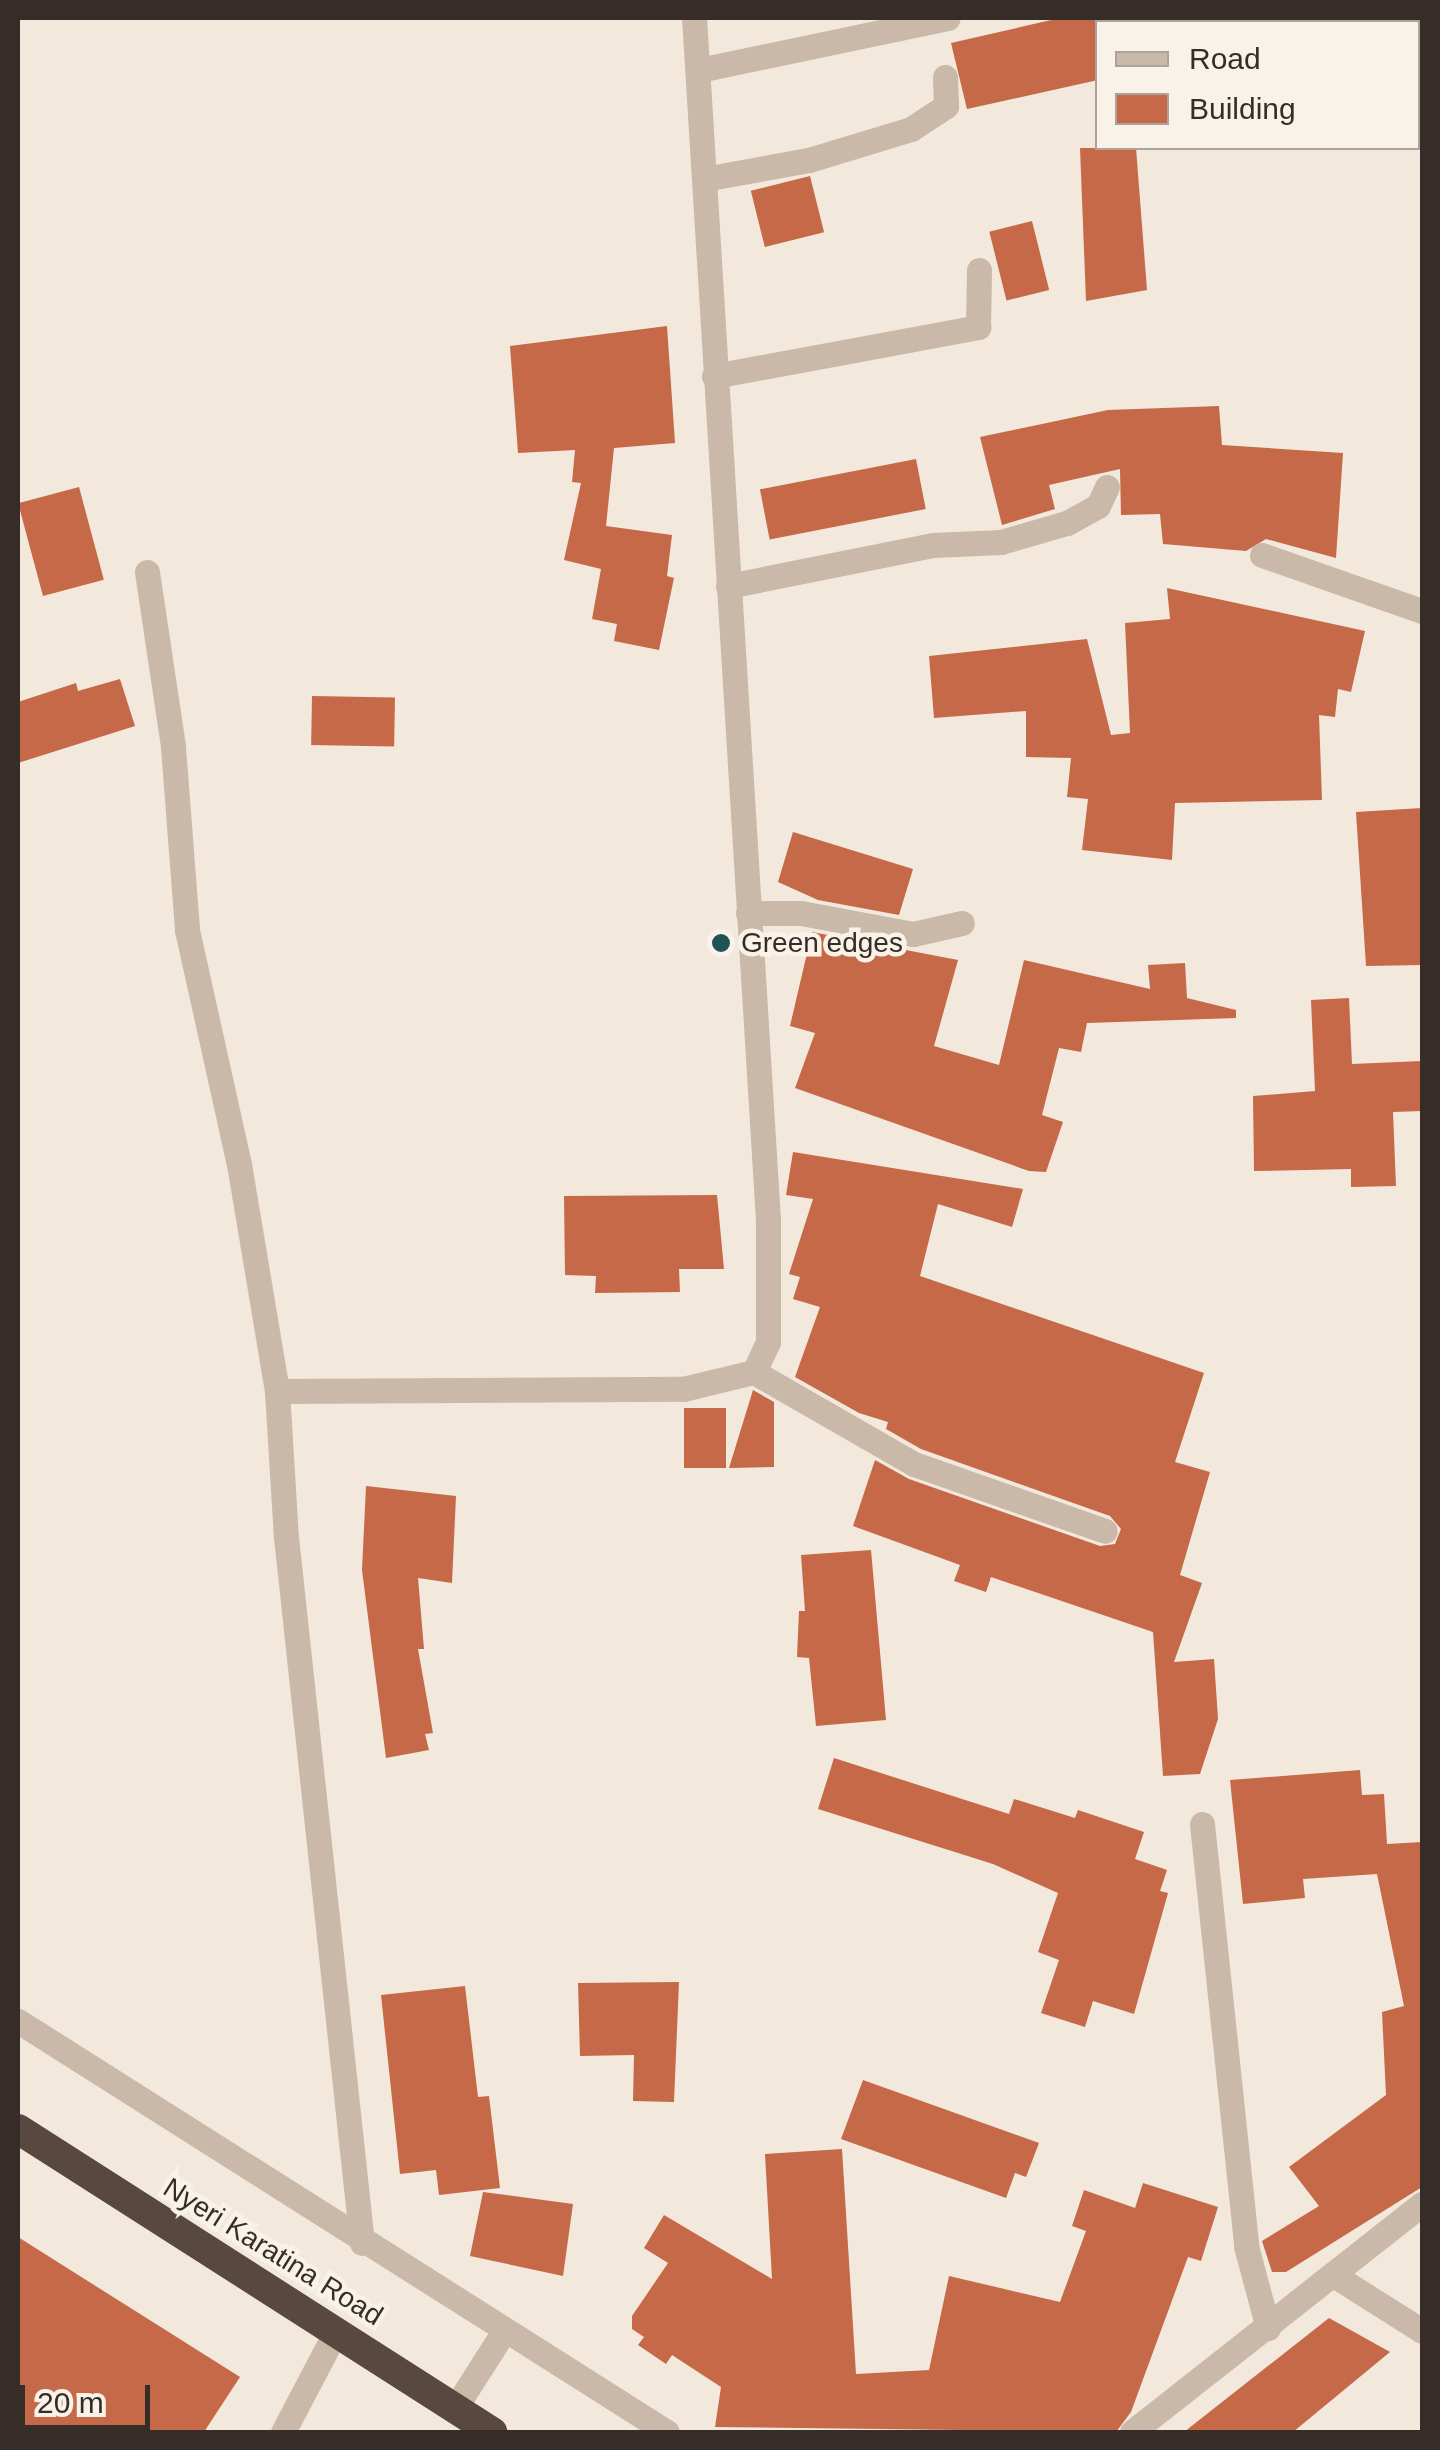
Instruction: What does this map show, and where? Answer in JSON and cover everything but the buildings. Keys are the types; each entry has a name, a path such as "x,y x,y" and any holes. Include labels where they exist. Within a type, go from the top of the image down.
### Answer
{"highway":[{"name":"Nyeri Karatina Road","path":"18,2128 492,2432"}],"street":[{"path":"694,18 772,1304 768,1342 754,1372"},
{"path":"698,70 948,18"},
{"path":"704,179 810,160 911,128 946,106 945,78"},
{"path":"714,376 978,327 979,270"},
{"path":"728,586 933,545 1001,542 1067,523 1098,506 1107,487"},
{"path":"1262,555 1422,611"},
{"path":"148,572 172,747 186,930 239,1164 277,1391 286,1536 362,2243"},
{"path":"748,913 801,913 913,934 962,923"},
{"path":"277,1391 683,1389 754,1372 914,1464 1105,1531"},
{"path":"1202,1824 1246,2246 1268,2328"},
{"path":"18,2021 362,2243 667,2432"},
{"path":"1132,2432 1422,2204"},
{"path":"1335,2276 1422,2332"},
{"path":"282,2432 336,2331"},
{"path":"455,2408 504,2331"}],"place":[{"name":"Green edges","path":"721,943"}]}
